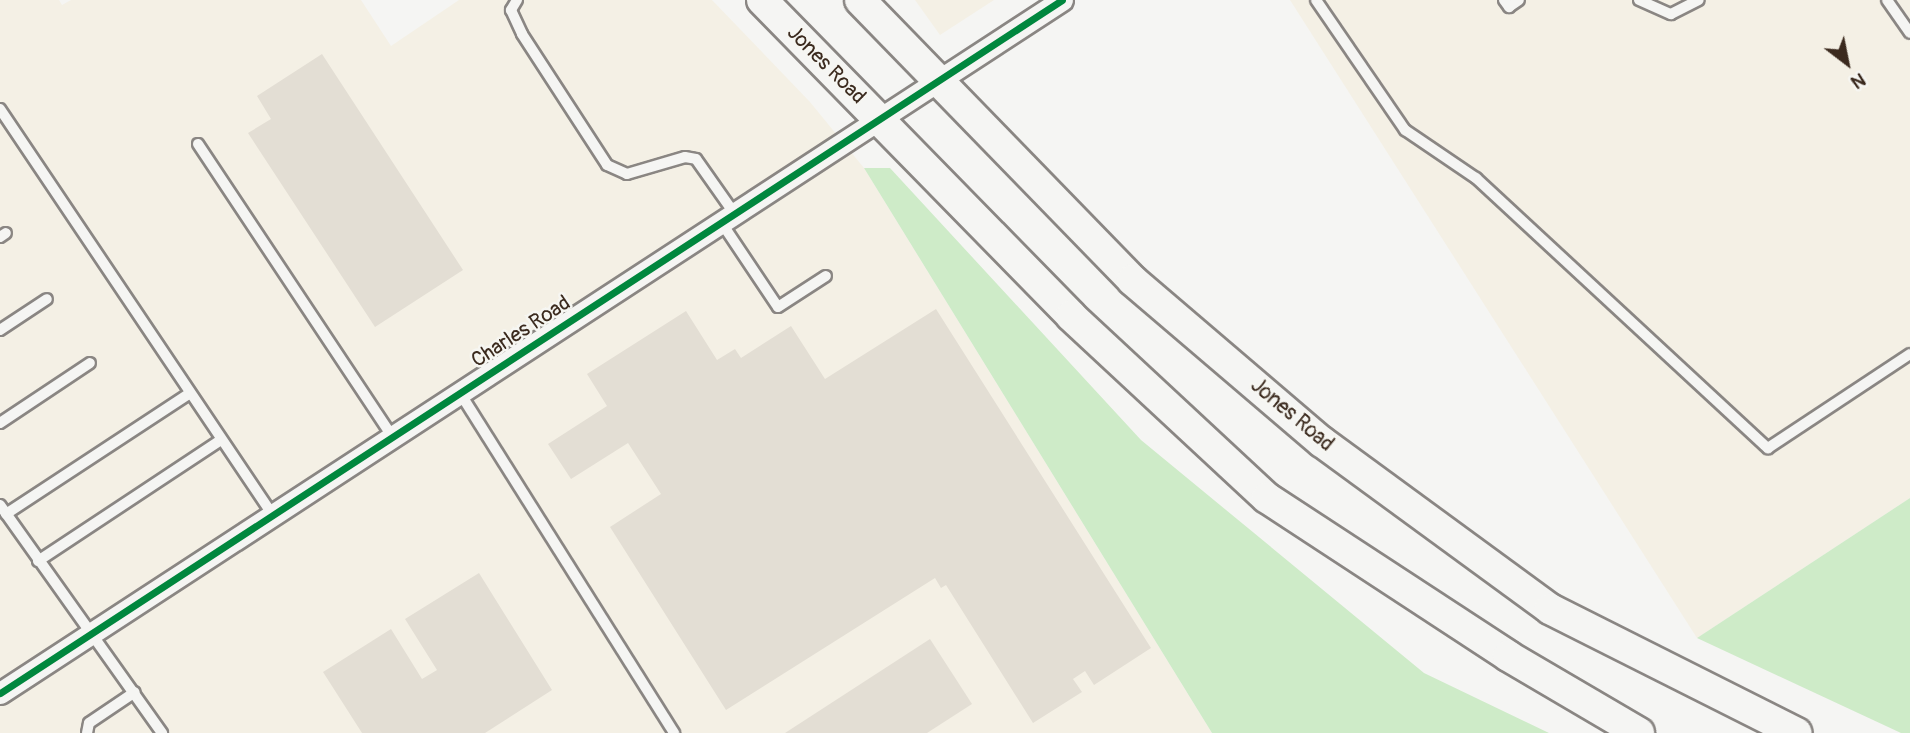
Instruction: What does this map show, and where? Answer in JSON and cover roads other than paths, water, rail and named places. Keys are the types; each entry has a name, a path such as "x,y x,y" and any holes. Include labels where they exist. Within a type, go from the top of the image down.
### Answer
{"main road":[{"name":"Jones Road","path":"762,0 1071,316 1267,498 1508,656 1639,733"},
{"name":"Jones Road","path":"860,0 1132,280 1322,442 1550,609 1797,733"}],"street":[{"name":"Charles Road","path":"0,693 89,632 273,516 1062,0"}],"lane":[{"path":"517,0 511,10 522,34 607,165 626,174 685,157 696,159 778,307 826,276"},
{"path":"1316,0 1405,130 1476,178 1768,449 1910,354"},
{"path":"1504,0 1509,7 1519,0"},
{"path":"1639,0 1671,14 1699,0"},
{"path":"1887,0 1910,33"},
{"path":"0,110 219,441 273,516"},
{"path":"198,144 393,437"},
{"path":"0,330 47,299"},
{"path":"0,423 90,363"},
{"path":"460,393 674,733"},
{"path":"162,733 3,509 189,394"},
{"path":"38,561 219,441"},
{"path":"88,733 89,723 135,692"}]}
